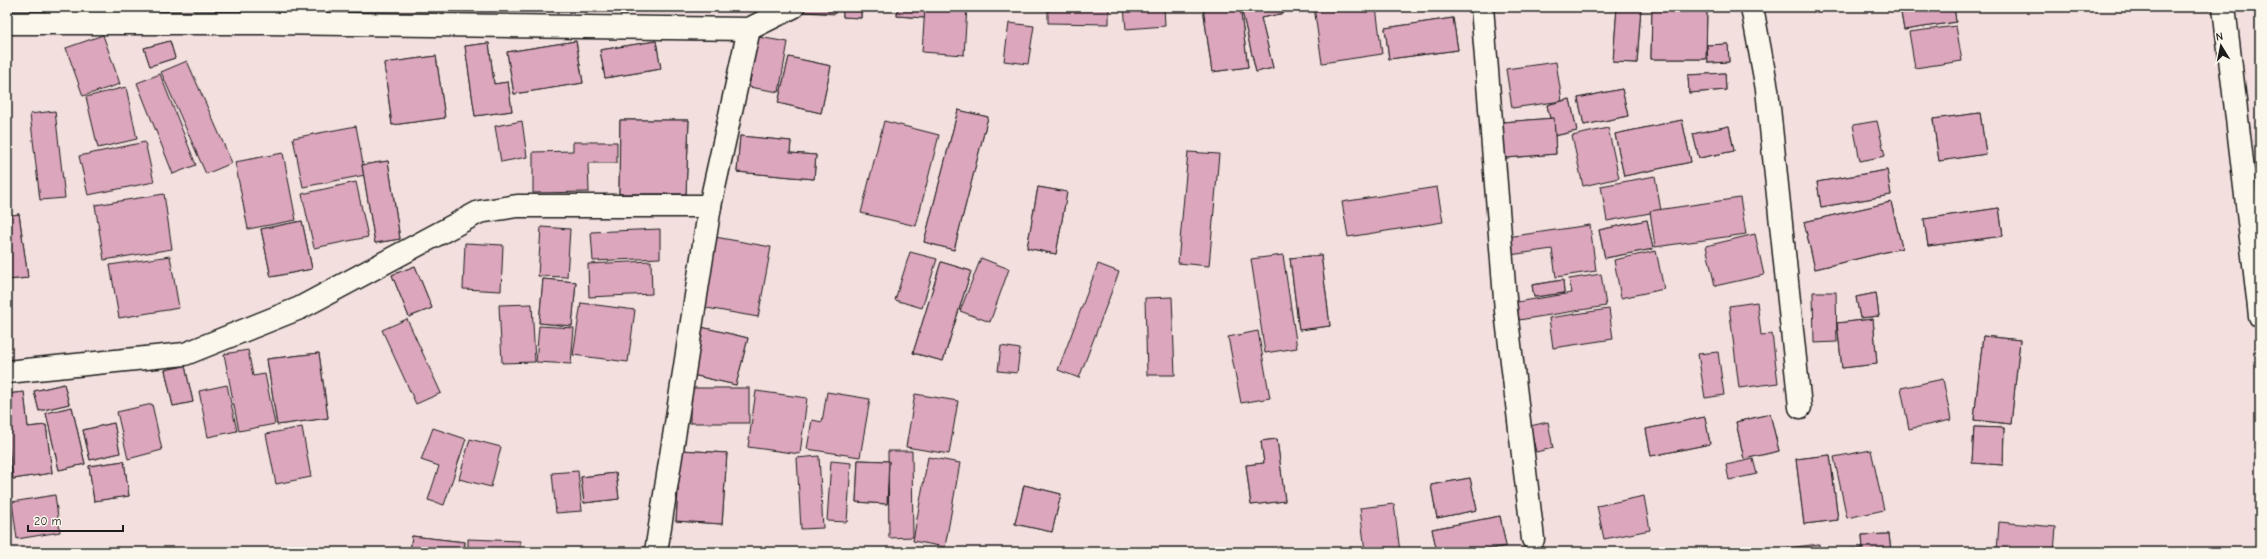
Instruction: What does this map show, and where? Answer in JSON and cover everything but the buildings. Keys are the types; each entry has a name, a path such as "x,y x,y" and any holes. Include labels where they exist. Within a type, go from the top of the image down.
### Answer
{"street":[{"path":"7,23 266,23 749,29 793,7"},
{"path":"1482,7 1506,311 1533,539"},
{"path":"1752,7 1767,89 1800,407"},
{"path":"2224,7 2260,316"},
{"path":"656,552 710,206 749,29"},
{"path":"7,372 185,354 300,308 479,212 517,206 710,206"}]}
